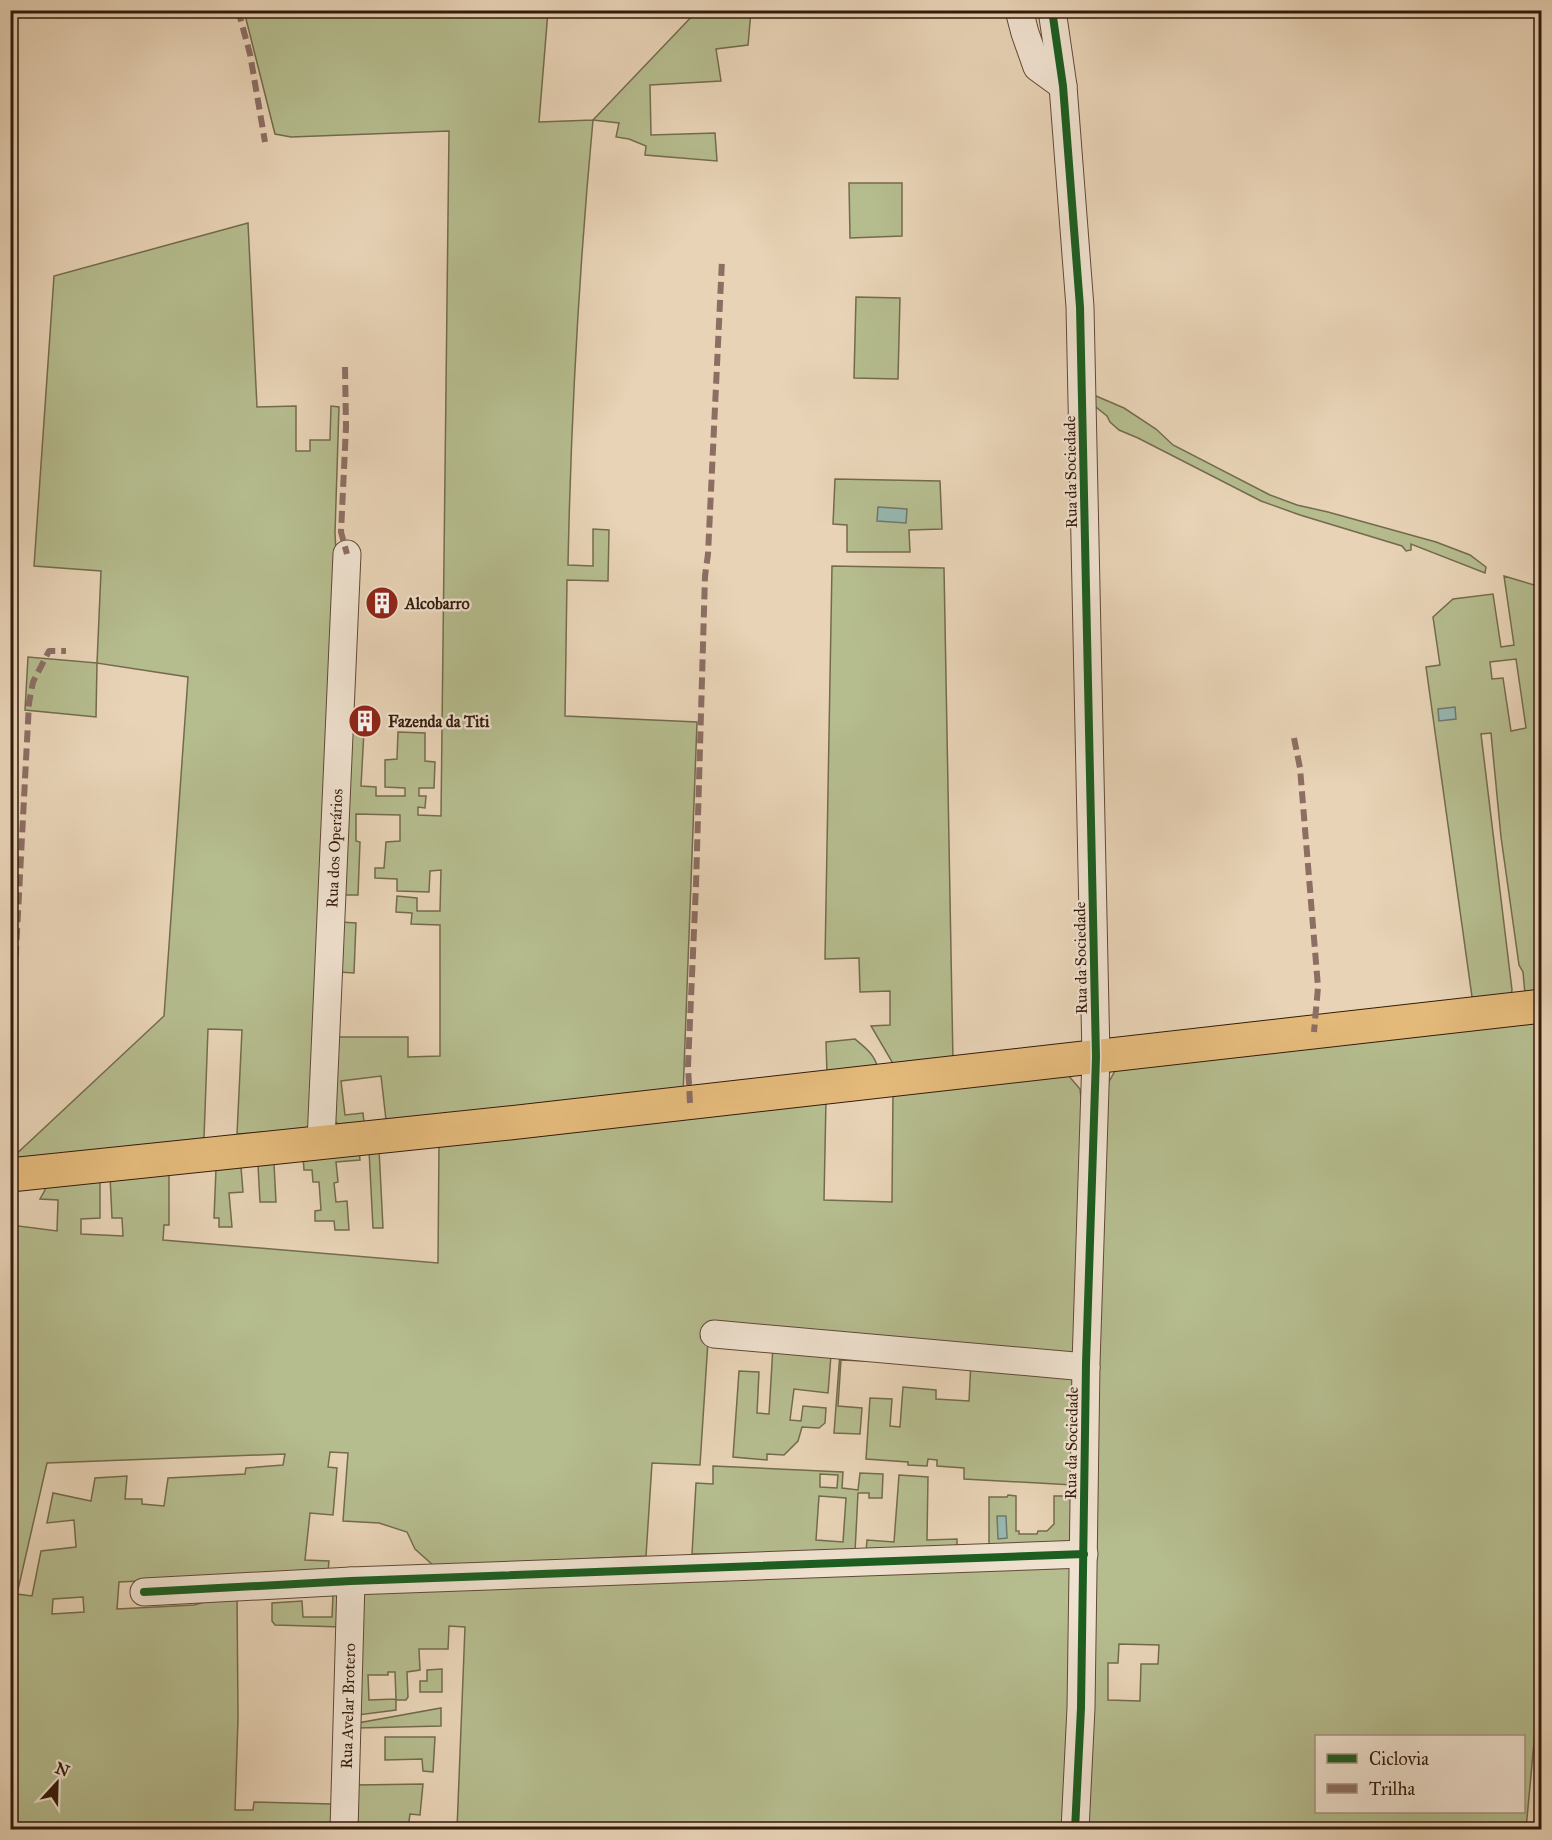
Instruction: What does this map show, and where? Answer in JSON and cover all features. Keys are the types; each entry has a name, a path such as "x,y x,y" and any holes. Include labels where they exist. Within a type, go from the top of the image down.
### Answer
{"main road":[{"path":"10,1175 1542,1006"}],"street":[{"path":"1019,10 1024,33 1037,67 1063,86"},
{"name":"Rua da Sociedade","path":"1052,10 1063,86 1081,331 1096,1057 1086,1367 1081,1708 1075,1830"},
{"name":"Rua dos Operários","path":"321,1142 346,554"},
{"path":"714,1334 1086,1367"},
{"path":"144,1592 351,1581 1084,1554"},
{"name":"Rua Avelar Brotero","path":"344,1830 351,1581"}],"green space":[{"path":"244,11 548,11 539,122 593,120 576,343 568,565 593,566 593,529 609,530 608,581 567,580 565,716 697,722 683,1095 386,1120 381,1076 341,1081 345,1115 363,1113 364,1122 338,1124 335,1121 336,1037 408,1037 408,1057 440,1056 440,925 411,924 412,913 396,912 397,896 417,898 417,911 440,911 441,870 430,871 429,892 397,891 397,879 375,878 375,868 384,868 386,842 400,841 400,815 356,814 356,841 360,842 358,895 342,895 349,730 364,731 361,786 376,787 376,796 405,796 405,788 385,787 385,760 397,759 398,732 425,733 425,761 435,762 434,788 419,788 419,796 426,796 425,808 418,807 418,815 441,816 449,131 291,137 275,134"},
{"path":"697,11 751,11 748,45 716,49 721,81 650,85 651,135 715,133 717,161 645,155 646,146 629,139 616,137 619,123 593,120"},
{"path":"849,183 902,183 902,236 850,238"},
{"path":"248,223 257,407 296,406 296,451 310,451 310,440 330,440 331,406 339,407 335,533 337,573 310,1129 237,1134 242,1030 208,1029 204,1138 35,1163 11,1159 164,1016 188,677 97,663 101,571 34,566 54,276"},
{"path":"856,297 900,298 898,379 854,378"},
{"path":"1096,396 1124,408 1156,429 1173,445 1270,495 1297,505 1436,542 1470,555 1486,567 1485,573 1411,544 1411,550 1406,551 1402,546 1261,501 1119,430 1092,404 1089,397"},
{"path":"835,479 940,481 942,529 909,530 910,552 847,552 847,525 833,524"},
{"path":"832,566 944,568 953,1062 895,1067 871,1026 890,1025 890,991 860,992 859,958 825,959"},
{"path":"1504,576 1541,587 1541,996 1525,994 1501,837 1491,733 1481,734 1512,990 1511,995 1473,1004 1426,667 1440,665 1433,617 1453,599 1493,594 1501,647 1514,645","holes":["1516,659 1526,728 1511,731 1503,678 1492,679 1490,662"]},
{"path":"28,657 97,663 96,717 25,710"},
{"path":"341,922 356,923 354,973 339,972"},
{"path":"1541,1017 1542,1656 1526,1829 1087,1830 1106,1087 1115,1071 1131,1060","holes":["1119,1644 1159,1645 1158,1664 1141,1664 1140,1701 1108,1700 1108,1663 1118,1663"]},
{"path":"855,1039 872,1056 878,1069 827,1075 826,1042"},
{"path":"1068,1075 1080,1089 1082,1108 1079,1353 708,1341 700,1465 652,1463 646,1556 434,1566 415,1549 407,1532 379,1523 343,1521 348,1453 330,1452 328,1467 337,1468 333,1515 310,1513 305,1560 329,1561 328,1572 119,1582 117,1609 194,1605 237,1593 238,1719 235,1810 253,1810 254,1802 332,1804 331,1829 11,1830 11,1225 57,1231 58,1200 40,1199 45,1190 44,1183 100,1177 100,1218 81,1219 81,1234 123,1236 122,1218 112,1218 110,1176 169,1169 169,1225 164,1225 163,1240 438,1263 439,1146 826,1100 824,1200 892,1202 893,1092","holes":["285,1454 283,1465 246,1468 245,1474 168,1478 164,1506 142,1504 142,1499 125,1499 127,1476 95,1478 91,1501 53,1493 47,1523 74,1520 76,1547 41,1551 32,1596 17,1594 47,1463","83,1597 84,1612 52,1614 53,1599"]},
{"path":"379,1149 383,1228 373,1228 369,1150"},
{"path":"359,1151 360,1160 336,1162 338,1182 334,1183 336,1202 347,1201 349,1230 335,1230 334,1221 315,1221 315,1211 321,1210 319,1182 313,1182 312,1170 304,1170 303,1156"},
{"path":"274,1164 276,1202 260,1202 258,1165"},
{"path":"241,1167 243,1192 229,1193 232,1227 219,1227 219,1218 214,1218 216,1169"},
{"path":"773,1346 831,1355 828,1393 794,1389 790,1420 801,1421 803,1406 826,1408 825,1423 819,1428 802,1427 798,1441 784,1455 767,1454 767,1460 733,1457 739,1371 759,1372 757,1413 769,1414"},
{"path":"840,1353 865,1361 841,1360 838,1406 862,1408 860,1434 834,1433"},
{"path":"971,1361 1073,1374 1073,1485 964,1479 964,1468 937,1466 937,1460 928,1459 927,1466 908,1465 908,1462 866,1459 870,1398 892,1399 890,1426 900,1427 903,1387 936,1390 936,1399 969,1401"},
{"path":"713,1466 843,1472 842,1488 858,1490 860,1473 883,1474 882,1498 869,1498 869,1493 858,1493 855,1552 692,1554 696,1483 713,1484","holes":["820,1474 838,1475 837,1488 820,1487","819,1496 846,1498 843,1542 816,1540"]},
{"path":"899,1475 928,1477 927,1540 957,1539 957,1549 866,1552 867,1540 894,1542"},
{"path":"1008,1495 1016,1496 1016,1531 1019,1531 1019,1534 1037,1534 1038,1531 1047,1531 1054,1524 1054,1496 1073,1496 1073,1538 1066,1545 989,1548 989,1497 1007,1497"},
{"path":"1069,1568 1074,1576 1065,1829 457,1829 465,1627 449,1626 448,1649 419,1649 420,1670 407,1672 408,1697 406,1700 396,1700 396,1710 358,1715 362,1588","holes":["388,1672 395,1672 396,1699 369,1700 368,1675 388,1675"]},
{"path":"343,1590 342,1627 275,1625 272,1621 272,1603 302,1601 303,1617 332,1617 333,1594"},
{"path":"442,1669 442,1692 420,1692 420,1681 427,1681 427,1670"},
{"path":"441,1708 441,1726 357,1728 358,1723"},
{"path":"385,1737 435,1737 433,1772 423,1771 422,1759 385,1760"},
{"path":"423,1784 420,1815 410,1814 408,1829 355,1830 356,1785"}],"water":[{"path":"878,507 907,509 906,523 877,521"},
{"path":"1455,707 1456,719 1439,721 1438,709"},
{"path":"997,1516 1006,1516 1007,1538 998,1539"}],"marked path":[{"path":"238,10 250,54 265,142"},
{"path":"690,1103 688,1066 705,576 708,554 722,260"},
{"path":"345,367 346,427 341,532 347,554"},
{"path":"10,1066 29,703 33,682 49,651 66,651"},
{"path":"1294,738 1300,768 1318,987 1314,1032"}],"cycle path":[{"path":"1052,10 1063,86 1080,307 1096,1057 1086,1364 1081,1708 1075,1830"},
{"path":"144,1592 351,1581 1084,1554"}],"place":[{"name":"Alcobarro","path":"382,603"},
{"name":"Fazenda da Titi","path":"365,721"}]}
